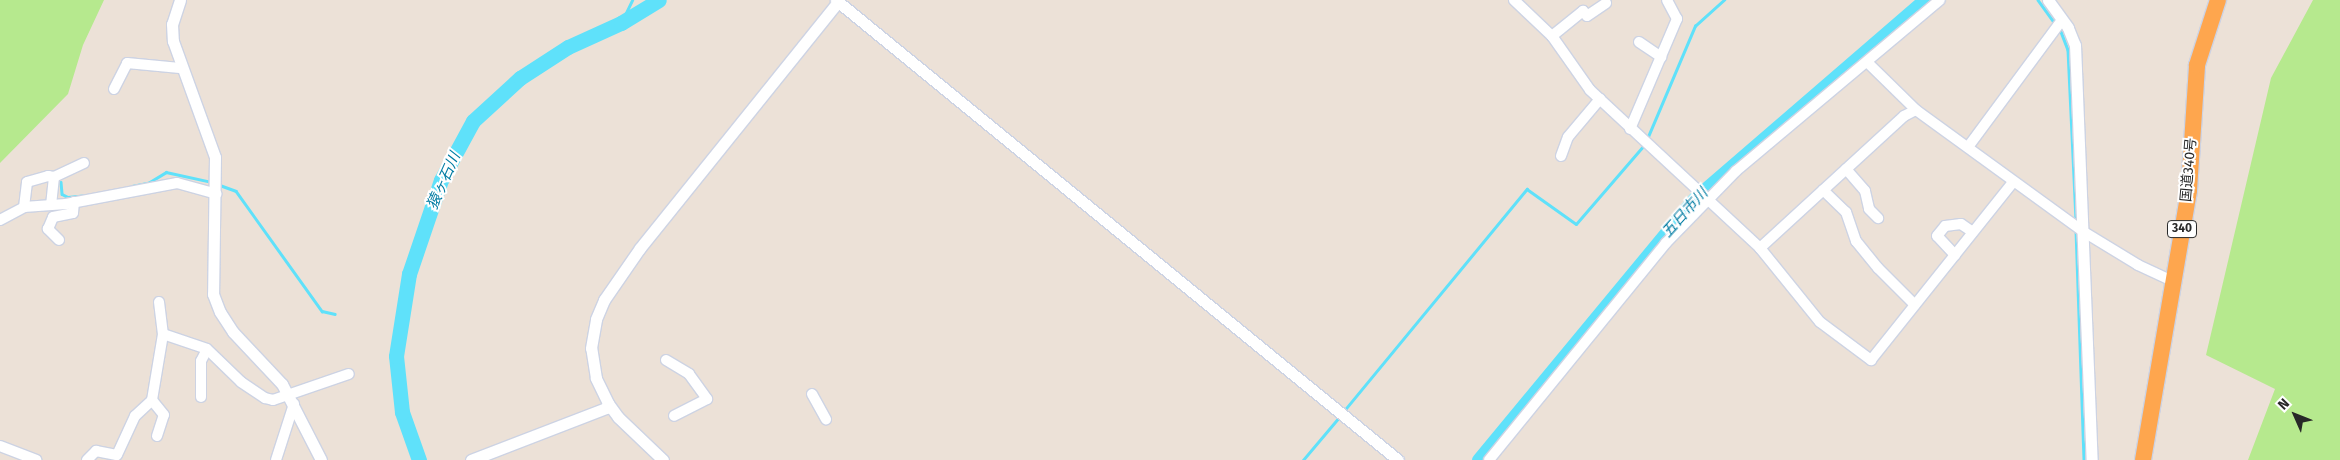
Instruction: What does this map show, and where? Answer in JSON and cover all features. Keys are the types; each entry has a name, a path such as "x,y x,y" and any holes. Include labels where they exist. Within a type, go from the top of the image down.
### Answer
{"highway":[{"name":"国道340号","path":"2143,460 2189,190 2197,65 2218,0"}],"street":[{"path":"180,0 172,24 180,68 215,157 217,194 213,294 220,312 233,332 288,393 322,460"},
{"path":"1514,0 1552,36 1600,99 1689,185 1760,248 1813,314 1871,360 2013,182"},
{"path":"1630,129 1677,20 1667,0"},
{"path":"1489,460 1666,243 1706,199 1736,171 1940,0"},
{"path":"2048,0 2062,20 2075,45 2092,460"},
{"path":"663,460 618,417 608,403 596,378 591,348 596,319 604,300 693,180 836,2 1052,175 1398,460"},
{"path":"1552,36 1583,11 1587,16 1606,3"},
{"path":"1968,148 2062,20"},
{"path":"1639,42 1661,57"},
{"path":"1867,62 1916,110 2013,182 2084,232 2138,265 2173,281"},
{"path":"114,89 127,63 180,68"},
{"path":"1561,156 1568,137 1600,99"},
{"path":"1760,248 1904,116 1916,110"},
{"path":"24,207 27,182 54,177 84,163"},
{"path":"1846,169 1865,191 1869,209 1878,218"},
{"path":"50,206 54,177"},
{"path":"0,219 24,207 50,206 176,182 217,194"},
{"path":"1823,190 1846,212 1856,241 1878,268 1915,305"},
{"path":"59,240 48,229 53,217 73,212 74,202"},
{"path":"1955,255 1937,236 1945,226 1961,224 1973,232"},
{"path":"87,460 96,451 116,455 135,416 152,400 163,334 158,302"},
{"path":"163,334 207,349 241,382 265,398 274,400 288,393 349,374"},
{"path":"201,396 201,361 207,349"},
{"path":"666,360 689,374 707,399 674,416"},
{"path":"812,394 826,419"},
{"path":"152,400 164,415 157,436"},
{"path":"471,460 548,428 606,408 608,403"},
{"path":"276,460 294,404"},
{"path":"0,446 36,460"}],"green space":[{"path":"0,0 104,0 83,45 68,94 0,163"},
{"path":"2313,0 2340,0 2340,460 2248,460 2275,389 2206,355 2271,78"}],"waterway":[{"path":"621,23 632,0"},
{"name":"猿ヶ石川","path":"419,460 402,412 396,356 409,274 441,180 473,121 520,78 568,47 621,23 659,0"},
{"path":"1647,139 1695,26 1724,0"},
{"name":"五日市川","path":"1479,460 1696,198 1925,0"},
{"path":"2038,0 2055,23"},
{"path":"2060,29 2068,50 2076,222"},
{"path":"1343,412 1527,189 1576,224 1645,144"},
{"path":"132,186 148,183 166,172 212,182"},
{"path":"61,182 62,194 68,197 95,194"},
{"path":"217,184 236,191 322,311 335,314"},
{"path":"2076,230 2084,460"},
{"path":"1303,460 1340,416"}]}
